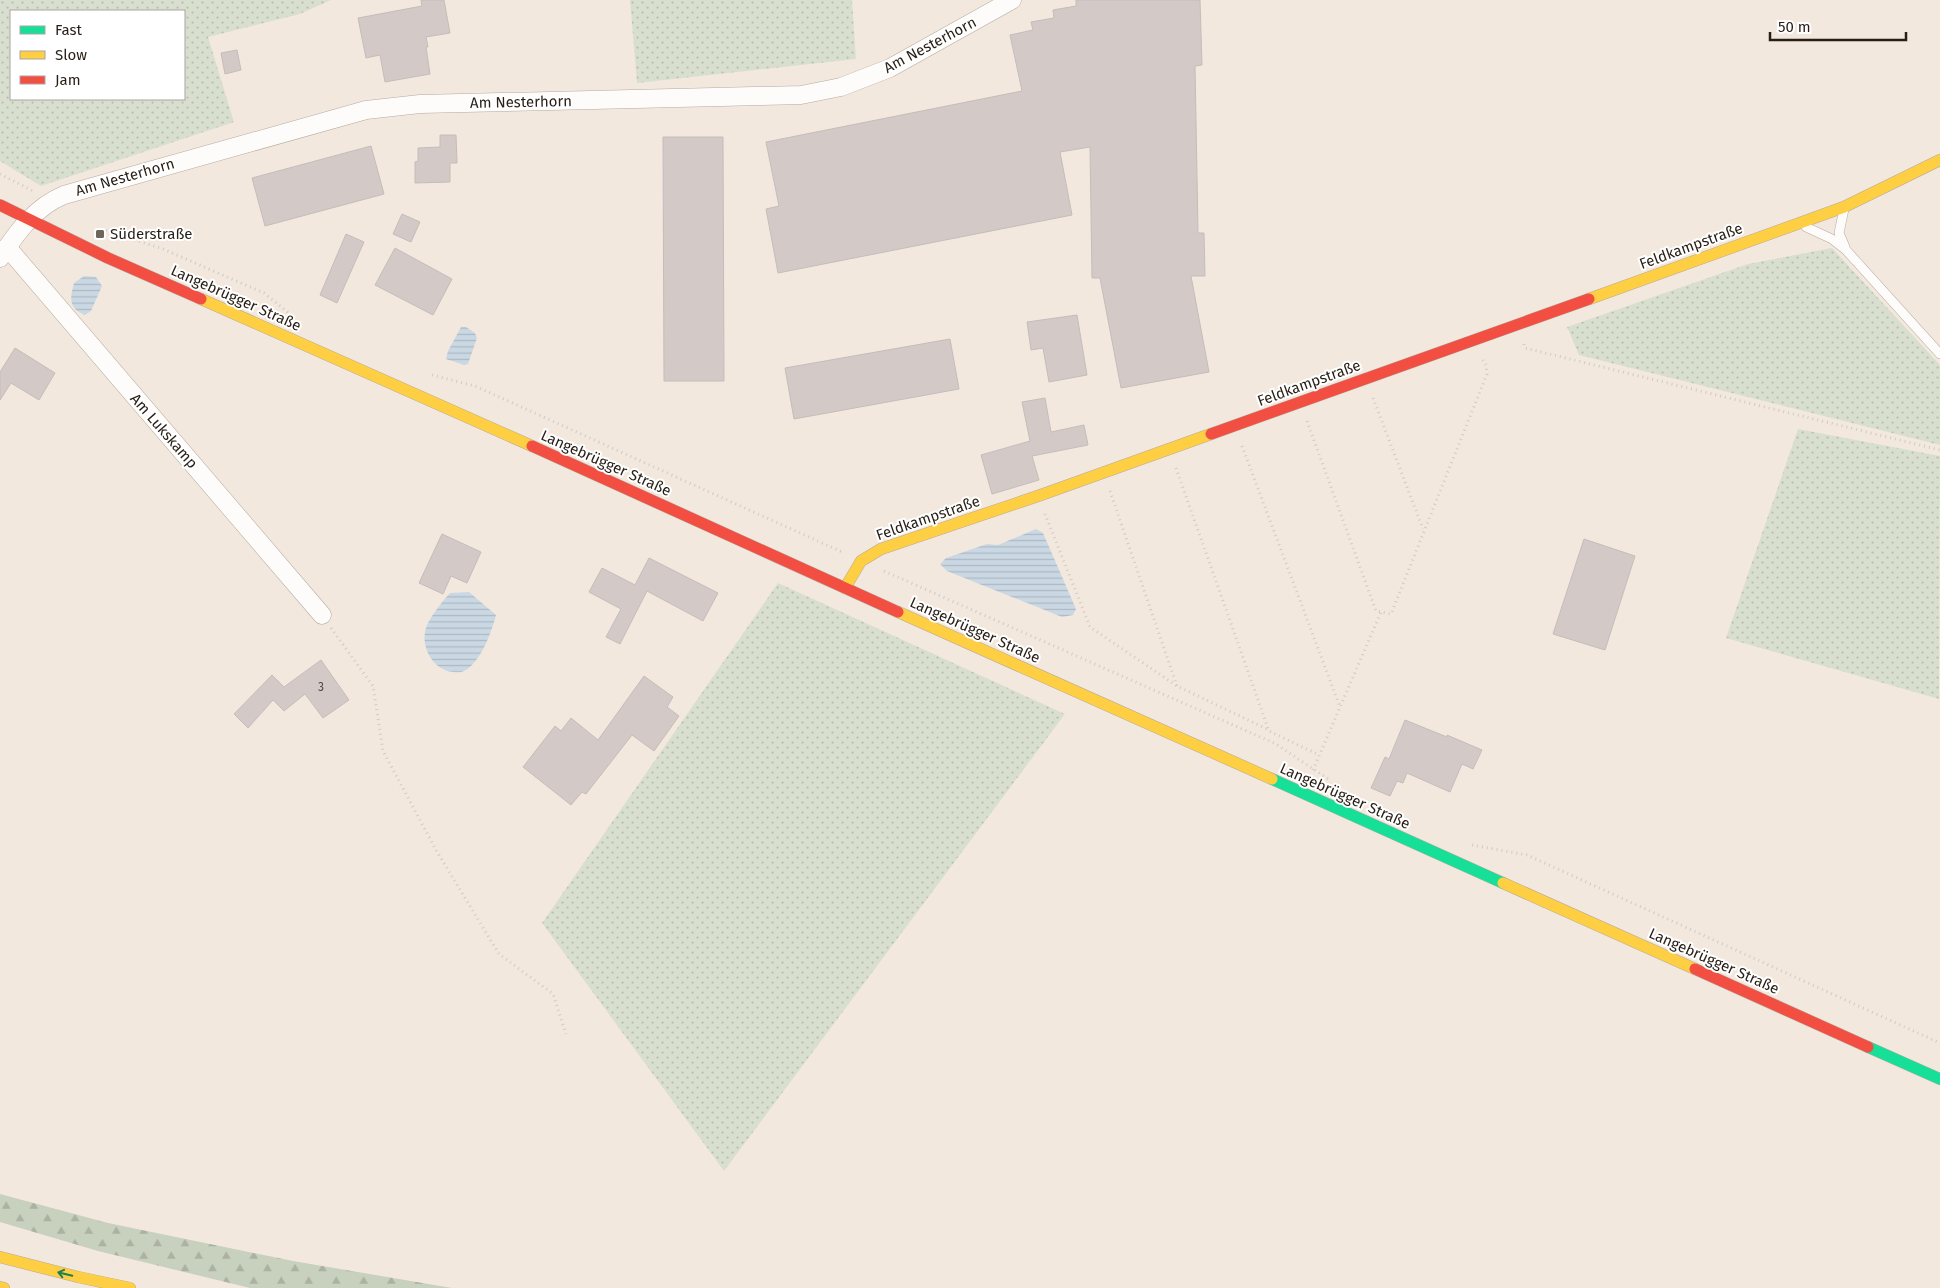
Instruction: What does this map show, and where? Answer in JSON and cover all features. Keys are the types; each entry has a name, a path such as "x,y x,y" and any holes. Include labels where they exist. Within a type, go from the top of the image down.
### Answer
{"main road":[{"name":"Feldkampstraße","path":"845,588 861,561 881,549 1038,496 1798,224 1844,207 1940,160"},
{"name":"Langebrügger Straße","path":"0,205 108,258 425,398 1940,1079"},
{"path":"0,1257 78,1278 130,1288"},
{"path":"0,1287 4,1288"}],"street":[{"name":"Am Nesterhorn","path":"28,220 49,201 64,195 366,110 393,106 801,95 841,88 890,68 1012,0"},
{"path":"4,253 28,220"},
{"name":"Am Lukskamp","path":"4,253 322,615"}],"lane":[{"path":"1844,207 1839,233 1846,250"},
{"path":"1798,224 1832,239 1846,250 1940,354"}],"path":[{"path":"0,174 27,186 49,201"},
{"path":"96,227 163,249 264,292 294,316"},
{"path":"1516,324 1526,348 1940,450"},
{"path":"1300,402 1376,611 1391,614 1487,374 1486,365 1469,342"},
{"path":"423,373 476,386 861,561 1276,744 1329,780"},
{"path":"1364,379 1370,390 1424,530"},
{"path":"1235,425 1340,707"},
{"path":"1169,449 1269,731"},
{"path":"1104,472 1177,686"},
{"path":"1038,496 1090,627 1177,686 1320,755"},
{"path":"1302,793 1382,612"},
{"path":"322,615 373,686 383,751 436,850 499,954 552,994 566,1034"},
{"path":"1465,843 1527,855 1940,1042"}],"green space":[{"path":"0,0 331,0 300,14 208,37 234,122 41,186 0,161"},
{"path":"630,0 852,0 856,59 637,83"},
{"path":"1832,248 1940,365 1940,445 1579,355 1567,327 1748,264"},
{"path":"1798,429 1940,456 1939,699 1726,638"},
{"path":"778,583 1065,714 724,1171 542,923"},
{"path":"0,1194 108,1223 293,1261 452,1288 250,1288 98,1251 0,1222"}],"shaded area":[{"path":"84,276 96,277 102,286 91,311 85,315 73,306 71,298 74,283"},
{"path":"461,327 466,327 475,333 477,338 468,364 464,365 446,359 448,351"},
{"path":"1036,529 1043,533 1076,609 1073,615 1062,617 947,571 940,564 946,558 987,544 998,545"},
{"path":"469,592 496,615 488,638 475,662 464,671 453,672 440,667 431,658 425,646 426,627 435,611 450,593"}],"building":[{"path":"421,0 444,0 450,33 426,37 430,74 385,82 380,55 366,58 358,18 422,6"},
{"path":"1076,0 1200,0 1202,65 1195,66 1198,233 1204,233 1205,276 1191,276 1209,372 1121,388 1100,278 1092,278 1090,147 1060,152 1072,215 778,273 766,209 779,206 766,142 1022,91 1010,35 1033,30 1031,22 1054,18 1053,10 1076,6"},
{"path":"237,50 241,70 225,74 221,53"},
{"path":"440,135 456,135 457,163 450,163 450,182 415,183 415,162 418,161 418,148 440,147"},
{"path":"663,137 723,137 724,381 664,381"},
{"path":"371,146 384,194 265,226 252,178"},
{"path":"402,214 420,222 411,242 393,234"},
{"path":"346,234 364,242 337,303 320,295"},
{"path":"395,248 452,279 433,315 375,285"},
{"path":"1077,315 1087,375 1049,382 1043,348 1031,350 1027,322"},
{"path":"950,339 959,389 794,419 785,368"},
{"path":"15,348 55,373 39,400 11,383 0,400 0,372"},
{"path":"1045,398 1051,432 1084,425 1088,445 1032,456 1039,480 992,494 981,455 1030,441 1022,402"},
{"path":"442,534 481,552 467,583 451,576 443,594 419,583"},
{"path":"1584,539 1635,556 1605,650 1553,634"},
{"path":"649,558 718,593 703,621 647,591 620,644 606,637 621,609 589,592 602,568 635,585"},
{"path":"321,660 349,700 323,718 305,694 284,711 273,700 248,728 234,714 272,675 284,687"},
{"path":"644,676 673,697 667,707 679,716 654,751 632,735 586,794 582,792 571,805 523,767 555,726 561,731 571,718 598,740"},
{"path":"1405,720 1482,750 1473,769 1462,764 1450,792 1407,773 1403,783 1397,781 1390,796 1371,788 1385,757 1389,759"}],"traffic: fast":[{"path":"1272,779 1503,883"},
{"path":"1868,1047 1940,1079"}],"traffic: slow":[{"path":"1589,299 1844,207 1940,160"},
{"path":"201,299 532,446"},
{"path":"845,588 861,561 881,549 1038,496 1211,434"},
{"path":"898,612 1272,779"},
{"path":"1503,883 1695,969"},
{"path":"0,1257 130,1288"},
{"path":"0,1287 4,1288"}],"traffic: jam":[{"path":"0,205 108,258 201,299"},
{"path":"1211,434 1589,299"},
{"path":"532,446 898,612"},
{"path":"1695,969 1868,1047"}],"place":[{"name":"Süderstraße","path":"100,234"}]}
